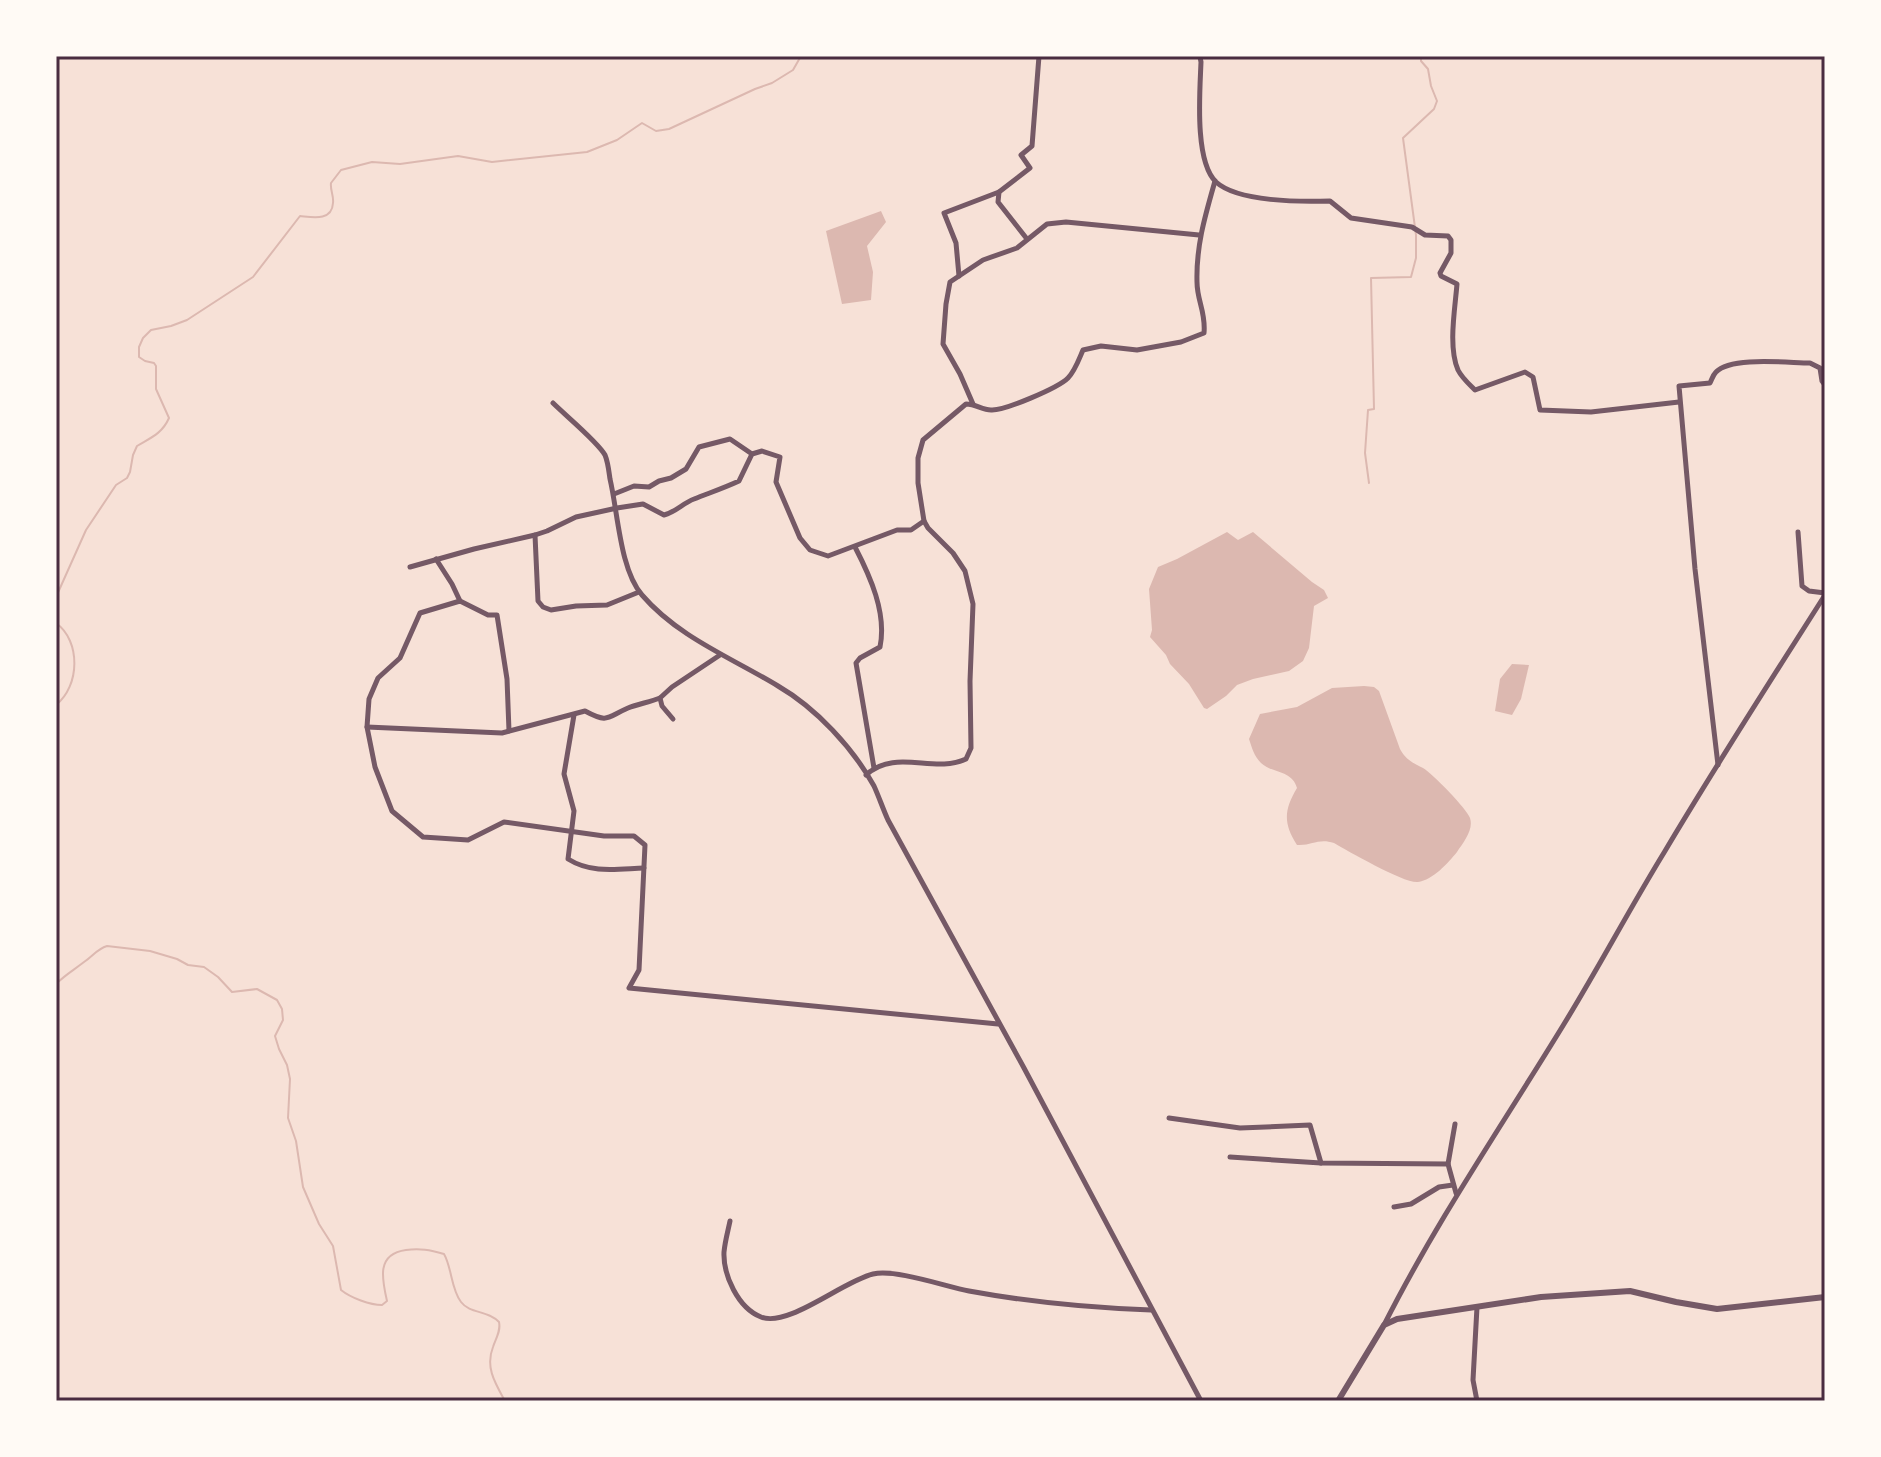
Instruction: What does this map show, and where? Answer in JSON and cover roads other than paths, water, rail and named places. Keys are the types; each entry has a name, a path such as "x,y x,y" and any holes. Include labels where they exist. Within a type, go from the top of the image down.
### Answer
{"street":[{"path":"959,276 956,243 944,213 999,192 1030,168 1021,155 1032,146 1039,56"},
{"path":"1197,56 1201,62 1198,114 1205,161 1215,181 1241,195 1309,202 1330,201 1351,218 1412,227 1425,235 1448,236 1451,253 1440,273 1457,284 1454,355 1458,369 1475,390 1525,372 1533,377 1540,410 1591,412 1679,402"},
{"path":"866,775 891,761 953,764 966,759 971,748 973,604 965,571 924,521 918,483 918,458 923,440 966,404 989,410 1012,406 1055,386 1067,379 1083,350 1101,346 1137,350 1181,342 1204,333 1205,319 1197,286 1199,235 1215,181"},
{"path":"999,192 998,202 1027,239"},
{"path":"973,404 943,344 950,282 983,260 1017,248 1047,224 1066,222 1199,235"},
{"path":"1718,765 1695,569 1679,386 1710,383 1716,372 1739,362 1810,363 1820,368 1825,385"},
{"path":"553,403 605,455 626,563 639,592 659,614 720,655 779,686 804,704 844,742 875,788 888,820 1201,1401"},
{"path":"614,494 634,486 649,487 671,478 686,469 699,447 730,439 752,454"},
{"path":"410,567 535,535 576,517 617,508 643,504 664,515 675,512 691,500 739,481 752,454 762,451 780,457 776,482 800,538 810,550 828,556 897,530 911,530 924,521"},
{"path":"1338,1401 1457,1194 1564,1025 1665,850 1825,594 1809,591 1802,586 1798,532"},
{"path":"535,535 538,601 543,607 551,610 607,605 639,592"},
{"path":"855,547 870,575 882,638 880,647 856,663 874,768"},
{"path":"436,559 460,601 488,615 497,615 507,679 509,731"},
{"path":"460,601 420,613 400,658 378,678 369,699 367,727 375,767 392,811 423,837 468,840 504,822 571,833 634,836 645,845 639,970 629,988 998,1024"},
{"path":"367,727 487,734 585,711 598,718 610,718 628,708 660,698 720,655"},
{"path":"660,698 662,706 673,719"},
{"path":"574,715 564,774 574,811 568,859 581,867 596,870 644,868"},
{"path":"1169,1118 1240,1128 1310,1125 1321,1163"},
{"path":"1455,1124 1448,1164 1457,1194"},
{"path":"1230,1157 1321,1163 1448,1164"},
{"path":"1394,1207 1411,1204 1439,1187 1453,1185"},
{"path":"730,1221 724,1254 730,1283 744,1307 765,1319 790,1315 856,1280 875,1274 1029,1300 1099,1309 1151,1310"},
{"path":"1384,1325 1397,1319 1541,1297 1630,1291 1717,1309 1825,1297"},
{"path":"1477,1307 1473,1380 1477,1401"}],"waterway":[{"path":"56,597 86,530 116,485 127,478 137,446 159,432 169,418 156,389 156,366 139,357 143,338 151,330 187,320 253,277 300,216 320,217 329,213 333,203 331,183 341,170 372,162 400,164 458,156 492,162 587,152 617,140 642,123 656,131 669,129 772,83 793,70 801,56"},
{"path":"1369,483 1365,453 1368,410 1374,409 1371,278 1411,277 1416,258 1416,235 1403,138 1434,109 1437,101 1421,56"},
{"path":"56,623 70,641 74,664 70,687 56,705"},
{"path":"56,984 107,946 150,951 188,965 204,967 232,992 257,989 277,1000 283,1020 275,1036 290,1079 288,1118 296,1141 303,1187 319,1224 333,1246 341,1290 350,1296 382,1305 387,1301 383,1269 385,1262 396,1252 411,1249 444,1254 461,1302 499,1322 490,1361 505,1401"}]}
